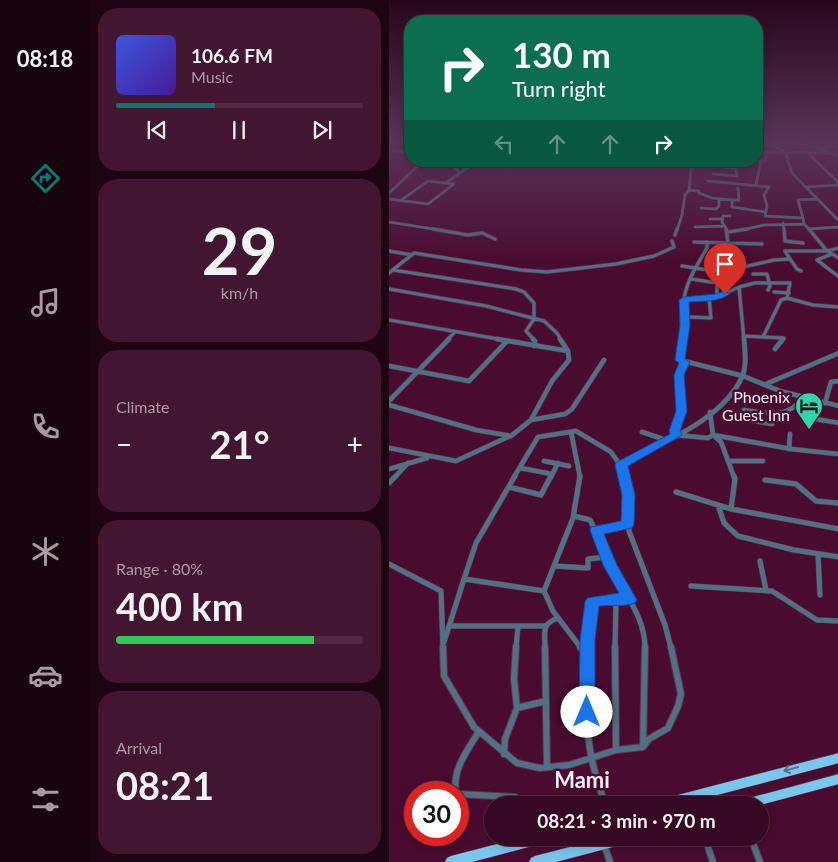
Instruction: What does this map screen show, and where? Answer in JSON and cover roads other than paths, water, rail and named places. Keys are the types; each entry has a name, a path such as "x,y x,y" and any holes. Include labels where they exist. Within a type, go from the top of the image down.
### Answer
{"highway":[{"path":"693,796 838,758"},
{"path":"769,798 838,779"},
{"path":"451,862 510,846"},
{"path":"535,862 593,846"}],"street":[{"path":"389,193 400,182"},
{"path":"400,201 427,182"},
{"path":"389,199 428,204 454,184 448,182"},
{"path":"675,235 690,182"},
{"path":"720,182 769,187 764,195 767,206 765,216 803,218"},
{"path":"801,182 826,206 838,221"},
{"path":"806,187 838,184"},
{"path":"689,190 719,199 739,200 738,188"},
{"path":"701,208 716,209 719,206 719,199"},
{"path":"817,199 798,200 805,224 827,250 838,258"},
{"path":"732,200 732,206 766,212"},
{"path":"722,220 723,216 730,216"},
{"path":"710,219 722,220"},
{"path":"722,220 728,232 729,250"},
{"path":"389,222 468,235 473,232 486,234 495,240"},
{"path":"728,232 783,223 805,224"},
{"path":"783,223 785,241 803,243"},
{"path":"695,227 725,226"},
{"path":"809,229 838,227"},
{"path":"389,251 417,253 521,270 547,272 616,264 654,256 674,246 672,241"},
{"path":"694,242 762,244"},
{"path":"707,242 707,248 691,280 684,300 685,325 680,360 743,376 767,384 780,391 838,406"},
{"path":"801,271 797,269 785,251 838,248"},
{"path":"389,273 412,254"},
{"path":"832,254 817,260 838,277"},
{"path":"682,266 721,272 774,260 791,259"},
{"path":"757,265 764,274 767,274 768,290"},
{"path":"393,270 521,291 534,303 534,319 526,331 535,341 534,346"},
{"path":"753,274 764,274"},
{"path":"691,280 717,283 717,297"},
{"path":"684,300 717,297 739,287 755,283 790,283 787,298"},
{"path":"621,465 690,429 730,396 743,376 743,336 739,287"},
{"path":"389,290 486,306 549,324 568,351 569,360 553,382 531,420 511,436 461,460 449,461 430,458 389,448"},
{"path":"774,292 789,293"},
{"path":"691,317 711,318 709,297"},
{"path":"763,337 781,300 787,298 813,305 838,307"},
{"path":"389,320 568,351"},
{"path":"455,332 389,403 477,430 511,436"},
{"path":"743,336 784,338 775,349"},
{"path":"389,366 469,381 507,341"},
{"path":"767,384 838,353"},
{"path":"531,420 565,414 571,409 604,360"},
{"path":"676,435 675,431 682,411 679,375 685,362"},
{"path":"825,403 831,382 838,381"},
{"path":"743,410 785,414 799,405 805,397"},
{"path":"819,401 815,419 838,423"},
{"path":"710,412 713,435 721,442 735,479 731,509"},
{"path":"749,420 772,424 772,414"},
{"path":"389,564 441,591 444,676 466,716 504,754 517,763 528,766 547,767 569,765 616,750 643,746 649,739 668,728 681,694 665,625 628,524 629,495 621,465 611,452 576,431 538,437 476,543 451,626 443,644"},
{"path":"571,432 580,476 574,516 544,592 558,618 587,657"},
{"path":"642,432 666,440"},
{"path":"789,448 790,434"},
{"path":"676,435 707,438 713,435 802,452 838,454"},
{"path":"389,469 409,462 430,458"},
{"path":"544,461 569,466"},
{"path":"729,461 763,461"},
{"path":"389,484 409,462"},
{"path":"509,487 541,495 558,463"},
{"path":"520,468 552,474"},
{"path":"765,480 796,484 816,501 838,503"},
{"path":"677,492 731,509 838,529"},
{"path":"718,505 718,515 731,532 738,536 838,557"},
{"path":"574,516 588,518 638,612 645,641 643,746"},
{"path":"596,530 628,524"},
{"path":"818,554 820,595"},
{"path":"554,566 588,568 588,559 607,556"},
{"path":"760,560 766,590"},
{"path":"464,579 544,592"},
{"path":"691,586 766,590 777,594 817,620 838,622"},
{"path":"603,796 592,758 587,712 587,657 592,602 615,598 630,600"},
{"path":"615,598 614,681 616,750"},
{"path":"547,767 545,626 549,621 558,618"},
{"path":"451,626 545,626"},
{"path":"504,754 505,739 517,708 514,679 518,626"},
{"path":"517,708 546,701"},
{"path":"454,781 458,768 479,731"},
{"path":"469,794 500,796"},
{"path":"605,846 610,862"},
{"path":"708,846 713,862"},
{"path":"754,846 761,862"}],"place":[{"name":"Phoenix Guest Inn","path":"809,430"}],"district":[{"name":"Mami","path":"582,780"}]}
